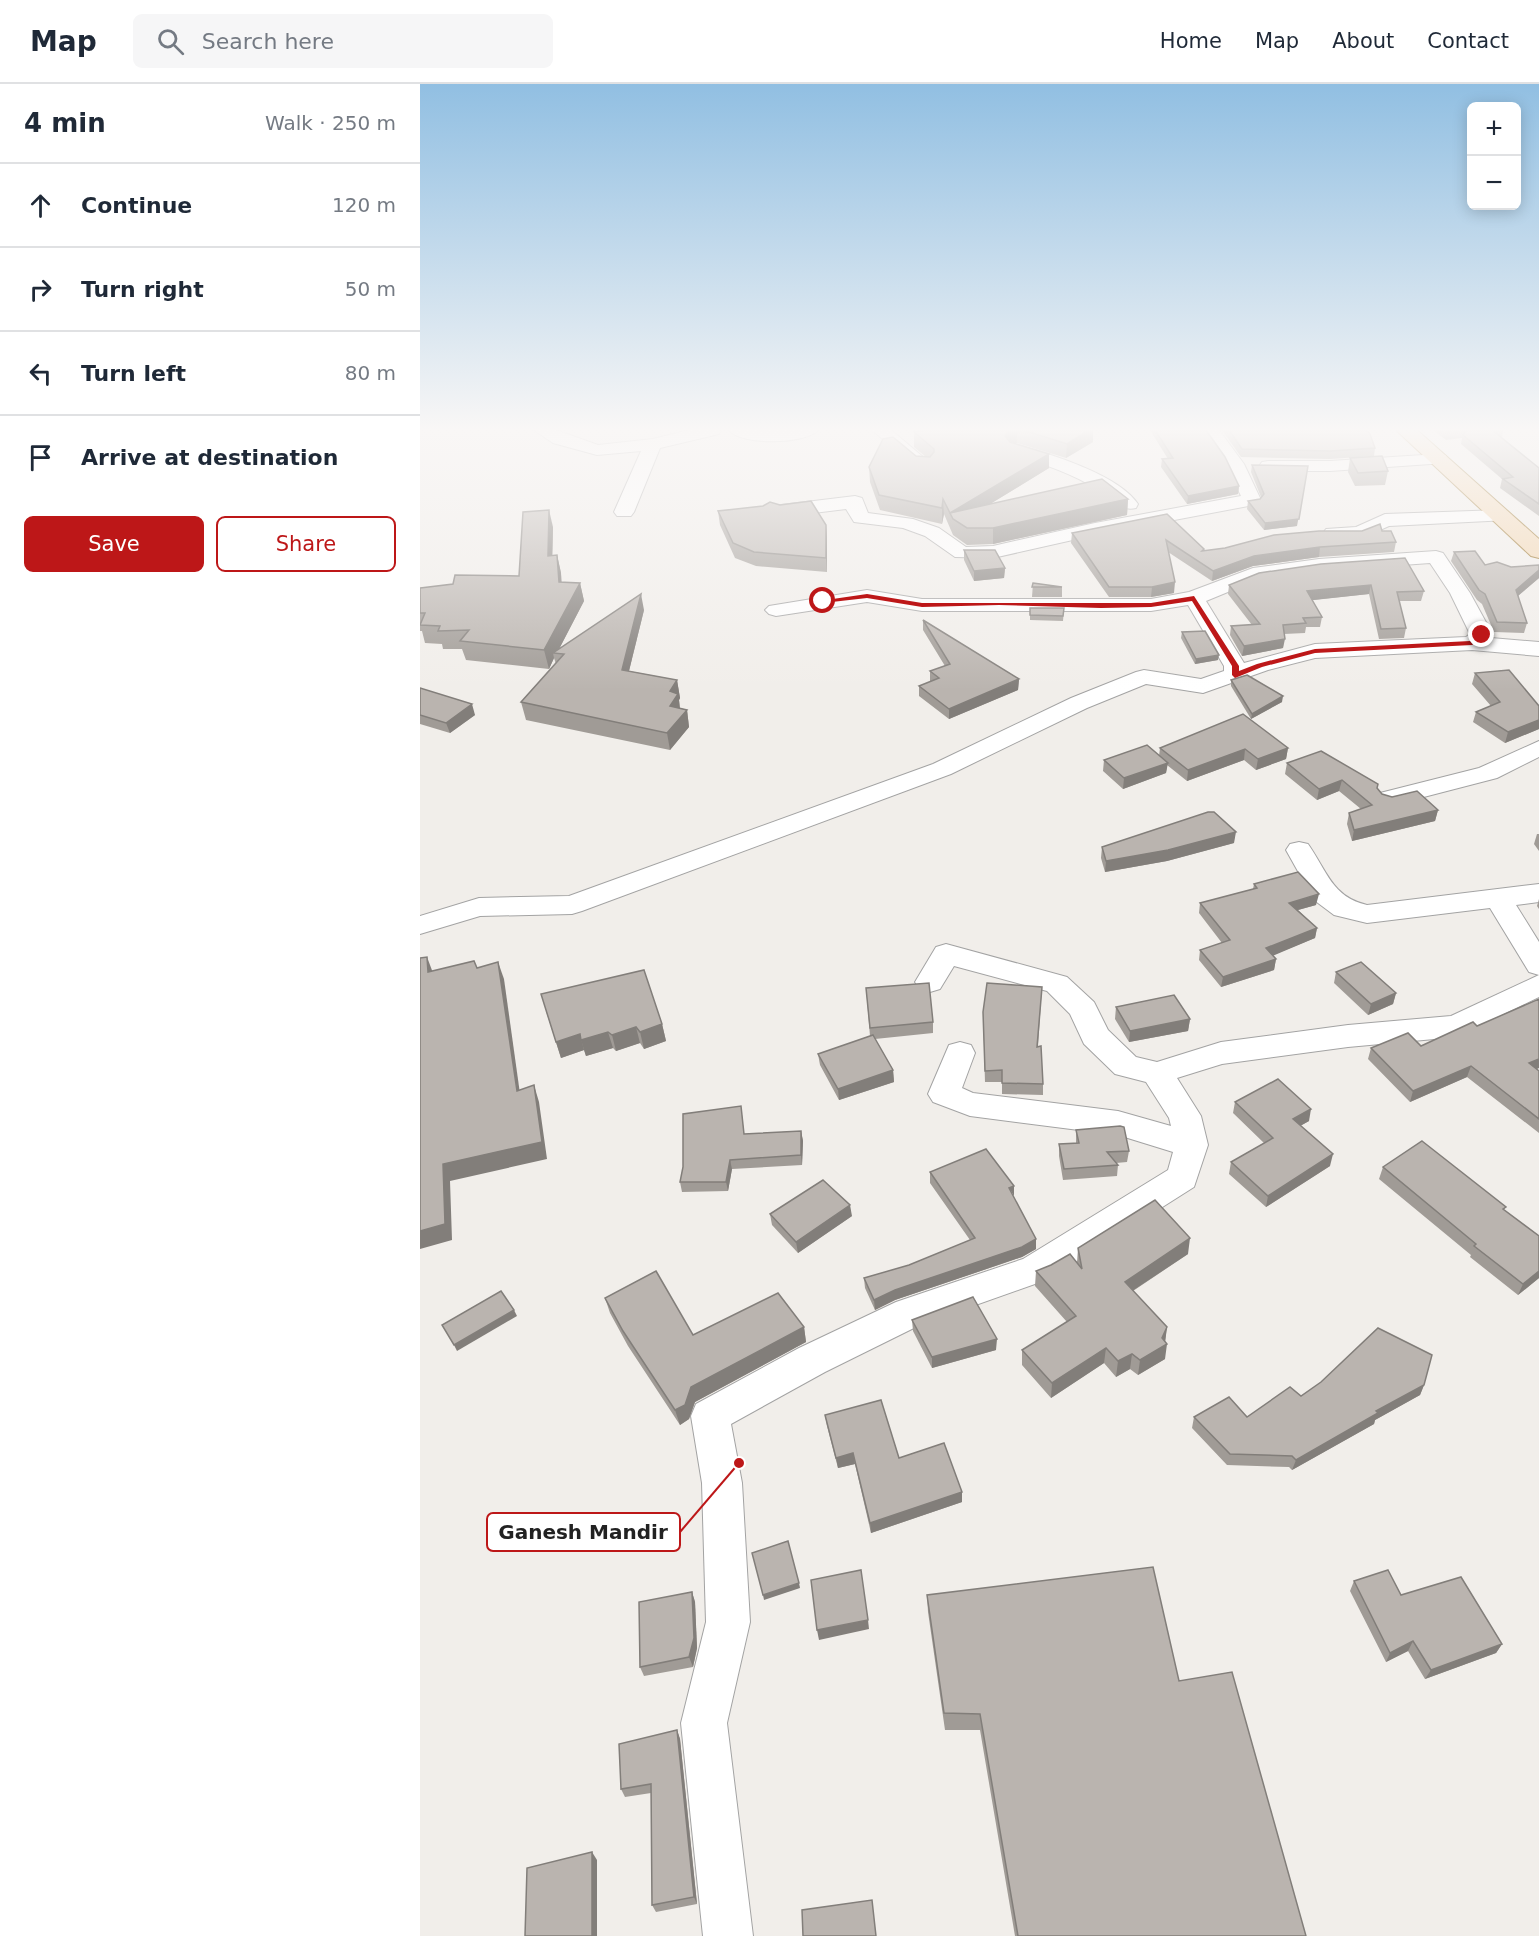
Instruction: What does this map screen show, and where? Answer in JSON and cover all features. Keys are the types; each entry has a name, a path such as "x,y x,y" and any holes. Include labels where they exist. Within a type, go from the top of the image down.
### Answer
{"main road":[{"path":"1501,516 1539,552"}],"street":[{"path":"860,516 906,523 932,532 962,553 993,552 1029,546 1161,516"},
{"path":"1144,516 1147,519"},
{"path":"1317,533 1360,533 1385,520 1489,516"},
{"path":"776,610 867,596 922,605 999,603 1151,605 1194,598 1253,574 1319,565 1436,557 1460,593 1482,635 1472,643"},
{"path":"1194,598 1235,666 1235,675"},
{"path":"420,925 479,907 572,905 942,769 1079,703 1144,677 1203,686 1260,665 1315,651 1472,643 1539,649"},
{"path":"1389,798 1488,773 1539,748"},
{"path":"1299,850 1324,894 1344,909 1367,914 1539,893"},
{"path":"1498,898 1539,965"},
{"path":"930,982 946,954 1057,984 1083,1009 1095,1036 1126,1066 1157,1073 1221,1053 1348,1036 1456,1026 1539,985"},
{"path":"960,1053 944,1094 970,1104 1118,1124 1192,1145"},
{"path":"728,1936 704,1723 728,1622 722,1483 710,1416 812,1360 909,1313 1036,1269 1182,1178 1192,1145 1185,1116 1157,1073"}],"building":[{"path":"523,516 549,516 548,556 557,555 559,582 580,583 544,650 460,641 469,630 438,631 440,626 420,625 425,613 420,613 420,588 453,584 455,575 519,576"},
{"path":"721,516 821,516 826,525 826,558 754,552 733,543"},
{"path":"952,516 1047,516 993,528 967,528"},
{"path":"1155,516 1170,516 1204,549 1202,551 1225,548 1274,535 1319,531 1362,531 1380,524 1382,531 1391,531 1396,542 1320,547 1254,556 1213,571 1166,540 1175,582 1152,587 1109,587 1072,533"},
{"path":"1260,516 1299,516 1299,519 1265,523"},
{"path":"964,550 995,550 1005,568 974,571"},
{"path":"1475,551 1485,565 1497,562 1511,567 1539,565 1539,570 1516,590 1527,623 1497,622 1485,594 1479,590 1454,552"},
{"path":"1405,558 1424,591 1397,592 1406,628 1381,629 1371,585 1307,591 1322,617 1303,618 1306,623 1283,625 1285,639 1244,646 1231,626 1260,624 1229,585 1259,573 1321,564"},
{"path":"1033,583 1062,587 1032,587"},
{"path":"641,594 622,670 677,680 670,691 678,694 670,706 687,710 667,733 521,702 564,654 553,653"},
{"path":"1030,608 1064,608 1063,616 1030,615"},
{"path":"923,620 1019,679 949,709 919,686 939,678 930,671 950,664"},
{"path":"1205,631 1219,655 1196,659 1182,632"},
{"path":"1509,670 1539,706 1539,720 1508,732 1476,712 1500,702 1475,673"},
{"path":"1247,675 1283,696 1252,714 1231,680"},
{"path":"420,688 472,704 446,723 420,715"},
{"path":"1243,714 1288,748 1258,759 1245,749 1188,770 1160,748"},
{"path":"1147,745 1168,763 1124,778 1104,760"},
{"path":"1321,751 1378,784 1377,788 1382,794 1392,797 1417,791 1438,810 1354,830 1349,813 1372,805 1342,780 1319,789 1287,763"},
{"path":"1214,812 1236,832 1168,850 1106,861 1102,847"},
{"path":"1298,872 1319,894 1289,903 1317,928 1266,948 1276,959 1223,977 1200,950 1230,940 1200,903 1257,888 1254,884"},
{"path":"427,957 428,972 474,961 477,968 498,962 517,1091 534,1085 542,1142 443,1164 445,1224 420,1231 420,958"},
{"path":"1361,962 1396,993 1371,1004 1336,972"},
{"path":"644,970 662,1024 640,1032 636,1027 612,1035 608,1032 581,1040 580,1034 556,1042 541,994"},
{"path":"929,983 933,1022 870,1028 866,988"},
{"path":"987,983 1042,987 1037,1047 1041,1046 1043,1084 1002,1083 1002,1070 985,1071 983,1012"},
{"path":"1174,995 1190,1019 1130,1031 1116,1007"},
{"path":"1539,999 1539,1059 1529,1063 1539,1071 1539,1119 1471,1066 1413,1091 1371,1048 1408,1033 1421,1046 1473,1022 1477,1026"},
{"path":"873,1035 893,1070 838,1089 818,1054"},
{"path":"1278,1079 1311,1109 1293,1119 1333,1154 1268,1196 1231,1162 1273,1138 1235,1102"},
{"path":"741,1106 744,1134 801,1131 801,1155 730,1160 726,1182 680,1182 683,1167 683,1114"},
{"path":"1124,1127 1129,1151 1107,1152 1118,1165 1064,1169 1059,1144 1079,1143 1076,1130"},
{"path":"1422,1141 1539,1236 1539,1271 1523,1284 1474,1246 1476,1244 1383,1167"},
{"path":"986,1149 1014,1186 1009,1188 1036,1239 1022,1247 895,1290 874,1300 864,1278 909,1265 975,1238 930,1172"},
{"path":"823,1180 850,1205 796,1242 770,1214"},
{"path":"1155,1200 1190,1238 1125,1282 1167,1327 1162,1338 1167,1344 1140,1360 1132,1354 1118,1361 1106,1348 1052,1383 1022,1350 1076,1316 1036,1271 1070,1254 1082,1269 1078,1248"},
{"path":"656,1271 693,1335 778,1293 804,1327 691,1387 685,1405 675,1410 623,1331 605,1298"},
{"path":"501,1291 514,1310 454,1345 442,1325"},
{"path":"973,1297 997,1339 932,1357 912,1320"},
{"path":"1378,1328 1432,1355 1424,1385 1376,1411 1378,1413 1296,1460 1292,1456 1230,1454 1194,1417 1229,1397 1247,1417 1290,1387 1301,1396 1321,1382"},
{"path":"881,1400 899,1458 944,1443 962,1492 870,1523 853,1453 836,1458 825,1415"},
{"path":"788,1541 799,1583 763,1595 752,1553"},
{"path":"1153,1567 1179,1681 1232,1672 1306,1936 1018,1936 980,1714 944,1713 927,1595"},
{"path":"861,1570 868,1620 817,1630 811,1580"},
{"path":"1388,1570 1401,1595 1461,1577 1502,1644 1431,1670 1413,1641 1390,1653 1354,1581"},
{"path":"692,1592 694,1638 689,1657 640,1667 639,1602"},
{"path":"677,1730 694,1897 652,1905 651,1784 621,1789 619,1744"},
{"path":"592,1852 592,1936 525,1936 527,1868"},
{"path":"872,1900 876,1936 803,1936 802,1910"}],"place":[{"name":"Ganesh Mandir","path":"739,1463"}],"route":[{"path":"823,601 867,596 922,605 1033,603 1101,606 1151,605 1194,598 1235,666 1235,675 1260,665 1315,651 1472,643 1482,635"}]}
